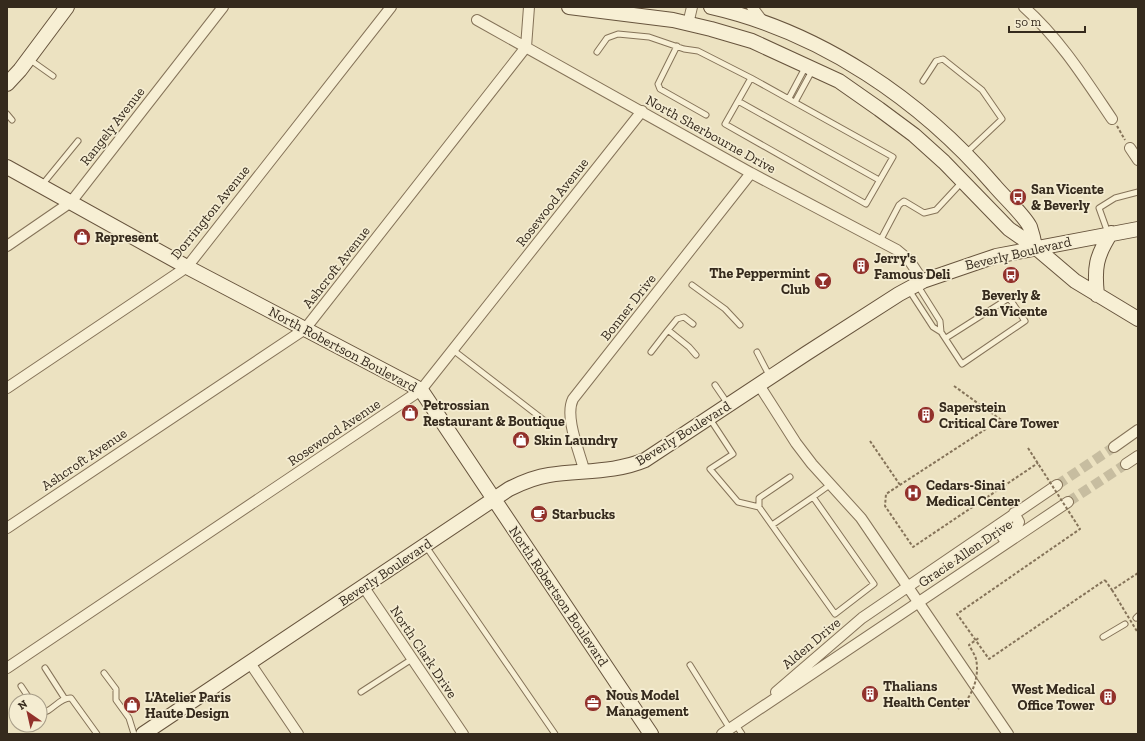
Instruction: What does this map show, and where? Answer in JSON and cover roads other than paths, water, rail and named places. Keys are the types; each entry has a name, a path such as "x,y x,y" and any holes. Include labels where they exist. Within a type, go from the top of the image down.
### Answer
{"main road":[{"path":"7,84 67,7"},
{"path":"569,7 628,13 688,24 752,41 839,81 880,109 914,136 963,181 1009,229 1035,247 1075,280 1138,319"},
{"path":"711,7 764,23 817,46 864,72 907,104 942,133 983,172 1029,226 1035,247"},
{"name":"North Robertson Boulevard","path":"7,167 187,267 421,390 651,734"},
{"name":"Beverly Boulevard","path":"144,734 509,489 536,478 616,469 640,462 916,285 996,256 1035,247 1138,229"},
{"path":"1097,295 1095,273 1102,248 1110,234"}],"street":[{"name":"Rangely Avenue","path":"7,246 71,202 223,7"},
{"name":"Dorrington Avenue","path":"7,388 187,267 391,7"},
{"path":"526,47 529,7"},
{"path":"688,24 692,7"},
{"path":"752,7 764,23"},
{"path":"1024,7 1044,24 1068,54 1112,119"},
{"name":"North Sherbourne Drive","path":"477,20 751,172 880,241 903,255 916,285"},
{"name":"Ashcroft Avenue","path":"7,528 305,329 526,47"},
{"name":"Rosewood Avenue","path":"7,668 421,390 642,111"},
{"path":"1130,148 1138,160"},
{"name":"Bonner Drive","path":"585,472 570,416 570,405 573,399 751,172"},
{"path":"765,381 796,443 812,464 861,518 1008,734"},
{"path":"1114,446 1138,430"},
{"path":"1126,464 1138,456"},
{"name":"Gracie Allen Drive","path":"907,586 1057,485"},
{"name":"Gracie Allen Drive","path":"918,601 1068,502"},
{"path":"999,548 1004,536 1016,528 1019,522 1014,514"},
{"name":"North Clark Drive","path":"363,586 463,734"},
{"name":"Alden Drive","path":"733,731 862,618 907,586"},
{"name":"Alden Drive","path":"733,731 918,601"},
{"path":"250,663 298,734"}],"lane":[{"path":"597,52 607,38 618,34 649,37 698,51 751,78 789,98 893,157 866,204 725,124 751,78"},
{"path":"677,46 658,84 660,89 706,115"},
{"path":"28,59 53,76"},
{"path":"923,81 936,61 943,59 982,90 1002,119 964,154"},
{"path":"789,98 810,67"},
{"path":"795,102 810,67"},
{"path":"738,100 879,180"},
{"path":"7,114 12,120"},
{"path":"42,186 78,141"},
{"path":"880,241 899,205 904,201 924,213 936,210 963,181"},
{"path":"1110,234 1099,208 1115,198 1138,192"},
{"path":"692,285 725,309 740,325"},
{"path":"916,285 933,327 941,332 946,338 962,364 1025,321 1009,298 946,338"},
{"path":"916,285 940,321 941,332"},
{"path":"651,352 668,330 680,318 684,317 693,324"},
{"path":"668,330 689,347 696,355"},
{"path":"453,350 546,421"},
{"path":"757,352 765,381"},
{"path":"715,385 728,405"},
{"path":"709,418 733,454 710,469 738,502 759,507"},
{"path":"790,476 759,498 759,507 835,614 874,584 813,497"},
{"path":"772,525 831,484"},
{"path":"425,545 555,734"},
{"path":"1103,638 1125,624"},
{"path":"361,692 412,659"},
{"path":"690,664 733,731"},
{"path":"45,668 65,699"},
{"path":"104,673 116,689 116,700 129,718 134,734"},
{"path":"21,686 26,693"},
{"path":"48,711 65,699 68,698 73,700 97,734"}],"tunnel":[{"path":"1057,485 1114,447"},
{"path":"1068,502 1126,464"}],"place":[{"name":"San Vicente & Beverly","path":"1018,197"},
{"name":"Represent","path":"82,237"},
{"name":"Jerry's Famous Deli","path":"861,266"},
{"name":"Beverly & San Vicente","path":"1011,275"},
{"name":"The Peppermint Club","path":"823,281"},
{"name":"Petrossian Restaurant & Boutique","path":"410,413"},
{"name":"Saperstein Critical Care Tower","path":"926,415"},
{"name":"Skin Laundry","path":"521,440"},
{"name":"Cedars-Sinai Medical Center","path":"913,493"},
{"name":"Starbucks","path":"539,514"},
{"name":"Thalians Health Center","path":"870,694"},
{"name":"West Medical Office Tower","path":"1108,697"},
{"name":"Nous Model Management","path":"593,703"},
{"name":"L'Atelier Paris Haute Design","path":"132,705"}]}
